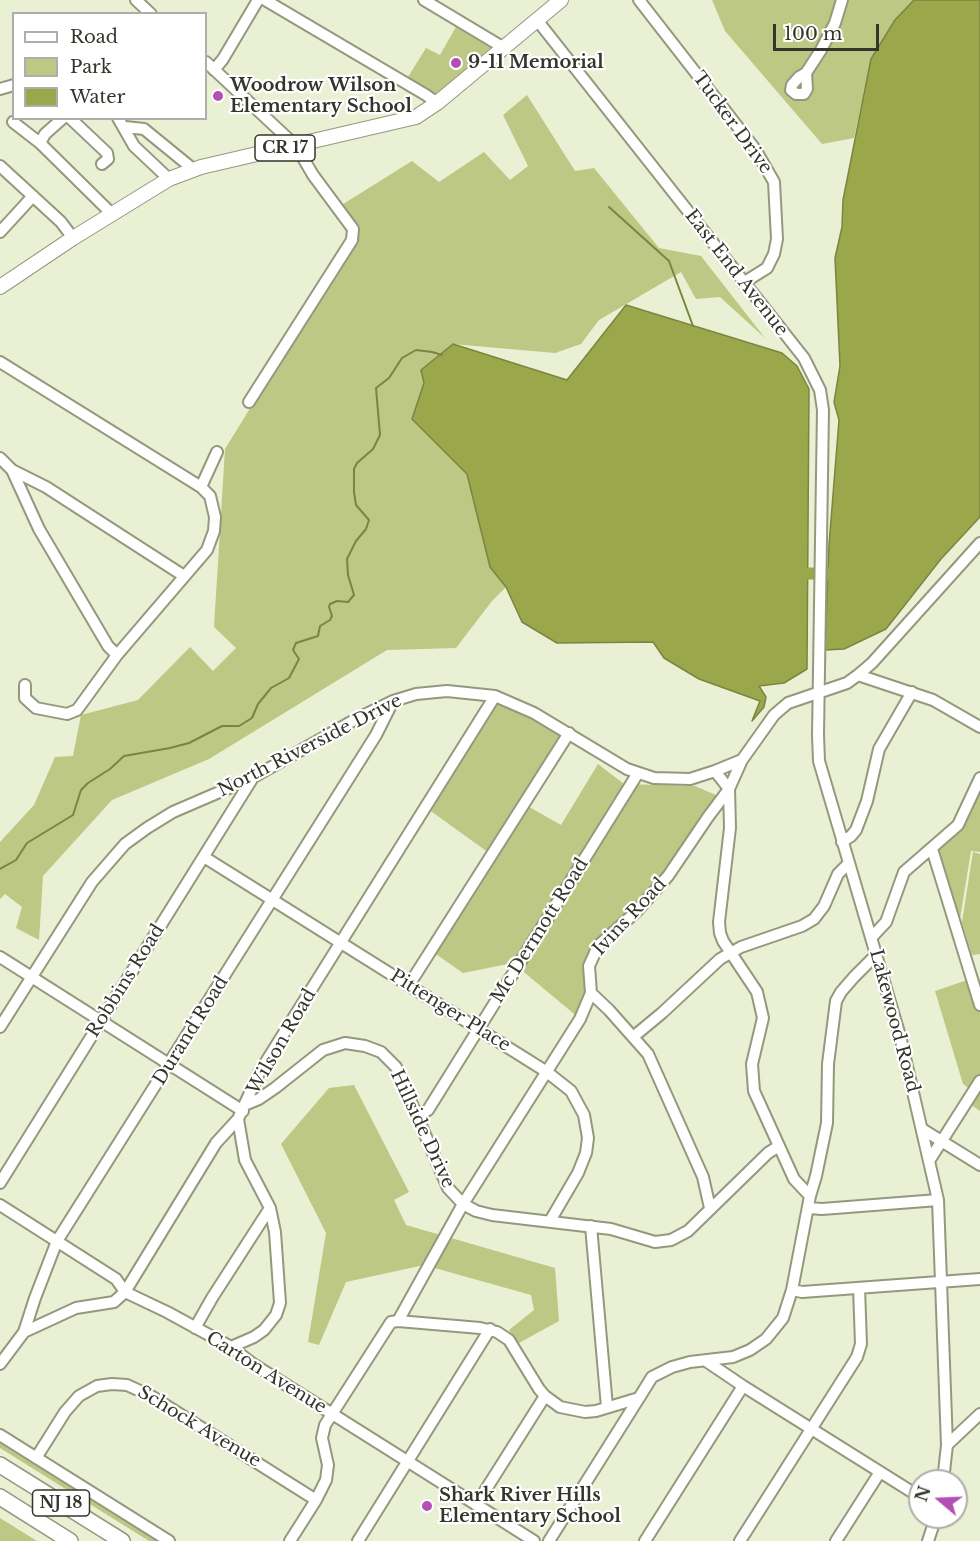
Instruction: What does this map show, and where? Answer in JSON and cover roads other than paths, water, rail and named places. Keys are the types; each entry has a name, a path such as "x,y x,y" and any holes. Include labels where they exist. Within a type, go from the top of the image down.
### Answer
{"highway":[{"name":"NJ 18","path":"0,1465 122,1541"},
{"name":"NJ 18","path":"0,1497 70,1541"}],"main road":[{"name":"CR 17","path":"0,287 73,238 169,179 194,169 407,120 426,112 561,0"}],"street":[{"path":"136,0 149,12"},
{"path":"214,70 258,0"},
{"path":"265,0 437,103"},
{"path":"424,0 504,48"},
{"name":"Tucker Drive","path":"639,0 755,148 774,182 777,239 774,255 764,270 743,283"},
{"path":"806,73 835,23 843,0"},
{"name":"East End Avenue","path":"537,20 804,358 820,390 823,410 820,567"},
{"path":"207,63 296,146 313,175 351,225 354,234 249,402"},
{"path":"72,120 107,153 108,159 102,164"},
{"path":"40,143 56,121"},
{"path":"13,122 40,143 112,214"},
{"path":"121,123 144,129 194,169"},
{"path":"121,123 134,146 169,179"},
{"path":"0,166 61,222 73,238"},
{"path":"0,232 33,196"},
{"path":"0,362 201,487 210,496 215,517 214,531 207,550 117,655 77,710 67,714 36,708 25,698 25,685"},
{"path":"201,487 217,452"},
{"path":"0,458 12,471 39,529 108,646 117,655"},
{"path":"12,471 46,487 184,576"},
{"name":"Ivins Road","path":"290,1541 322,1490 328,1471 322,1438 325,1425 387,1326 391,1322 398,1321 463,1204 579,1020 591,993 589,966 593,953 657,890 729,789 742,760 765,727 782,708 796,699 847,683 858,675 872,663 980,543"},
{"name":"Lakewood Road","path":"820,567 819,761 900,1036 938,1200 946,1445 945,1469"},
{"path":"858,675 912,692 948,707 980,727"},
{"name":"North Riverside Drive","path":"0,1027 92,882 125,844 173,812 252,778 356,718 393,701 416,694 447,691 495,696 528,710 614,762 654,778 672,780 690,778 716,771 742,760"},
{"path":"842,842 856,830 867,801 879,749 912,692"},
{"name":"Wilson Road","path":"125,1292 216,1143 242,1111 259,1073 495,696"},
{"name":"Durand Road","path":"0,1364 24,1332 57,1241 376,735 393,701"},
{"path":"409,985 568,734"},
{"path":"716,771 729,789 730,828 719,922 723,941 751,981 763,1018 752,1064 753,1086 796,1183 810,1196"},
{"name":"Mc Dermott Road","path":"418,1116 428,1110 638,773"},
{"name":"Robbins Road","path":"0,1183 252,778"},
{"path":"871,938 886,922 904,872 958,825 980,778"},
{"path":"932,849 980,1005"},
{"name":"Pittenger Place","path":"204,856 563,1083 577,1099 584,1115 588,1138 582,1166 550,1221"},
{"path":"633,1037 720,959 814,919 824,906 838,874 849,863"},
{"path":"549,1541 654,1375 690,1362 733,1357 745,1353 766,1339 783,1318 792,1290 827,1123 828,1064 837,1001 841,992 876,955"},
{"path":"0,957 242,1111 245,1160 270,1208 275,1232 280,1303 278,1311 264,1330 231,1347"},
{"path":"591,993 649,1057 707,1188 710,1208"},
{"name":"Hillside Drive","path":"242,1111 323,1050 334,1045 352,1043 378,1050 398,1071 448,1188 463,1204 476,1211 492,1215 591,1226 619,1231 648,1241 667,1241 688,1231 778,1146"},
{"path":"929,1161 980,1081"},
{"path":"922,1129 980,1165"},
{"path":"809,1208 822,1209 938,1200"},
{"name":"Carton Avenue","path":"0,1205 116,1279 125,1292 231,1347 252,1364 534,1541"},
{"path":"195,1328 270,1208"},
{"path":"591,1226 607,1407"},
{"path":"792,1290 802,1292 980,1279"},
{"path":"740,1541 860,1350 859,1288"},
{"path":"24,1332 76,1308 114,1302 125,1292"},
{"path":"398,1321 490,1329 509,1340 545,1396 560,1407 577,1412 596,1411 639,1398"},
{"path":"358,1541 490,1329"},
{"path":"706,1360 743,1386 908,1490"},
{"name":"Schock Avenue","path":"36,1458 78,1396 97,1386 127,1385 151,1396 316,1500"},
{"path":"645,1541 743,1386"},
{"path":"476,1505 545,1396"},
{"path":"946,1445 980,1414"},
{"path":"0,1435 169,1541"},
{"path":"836,1541 880,1472"}],"water":[{"path":"914,0 980,0 980,517 941,559 886,629 844,649 825,650 829,545 839,420 834,402 840,366 835,258 842,227 843,200 871,59 895,20"},
{"path":"626,305 782,353 797,366 809,389 807,669 784,683 759,686 766,697 764,707 752,721 760,701 699,679 664,658 653,642 557,643 522,622 506,587 490,567 467,474 412,419 424,383 421,370 453,344 567,380"}],"waterway":[{"path":"609,207 669,261 693,326"},
{"path":"0,869 16,860 27,843 73,815 81,790 124,756 189,743 222,726 239,726 252,718 258,704 271,688 289,678 299,659 293,650 296,643 318,636 320,626 332,616 330,604 337,601 348,602 354,595 348,575 347,559 356,541 366,529 369,520 356,505 354,469 357,463 373,449 380,435 376,388 389,378 402,358 416,350 442,355"},
{"path":"792,573 828,574 843,571"}],"place":[{"name":"9-11 Memorial","path":"456,63"},
{"name":"Woodrow Wilson Elementary School","path":"218,96"},
{"name":"Shark River Hills Elementary School","path":"427,1506"}]}
